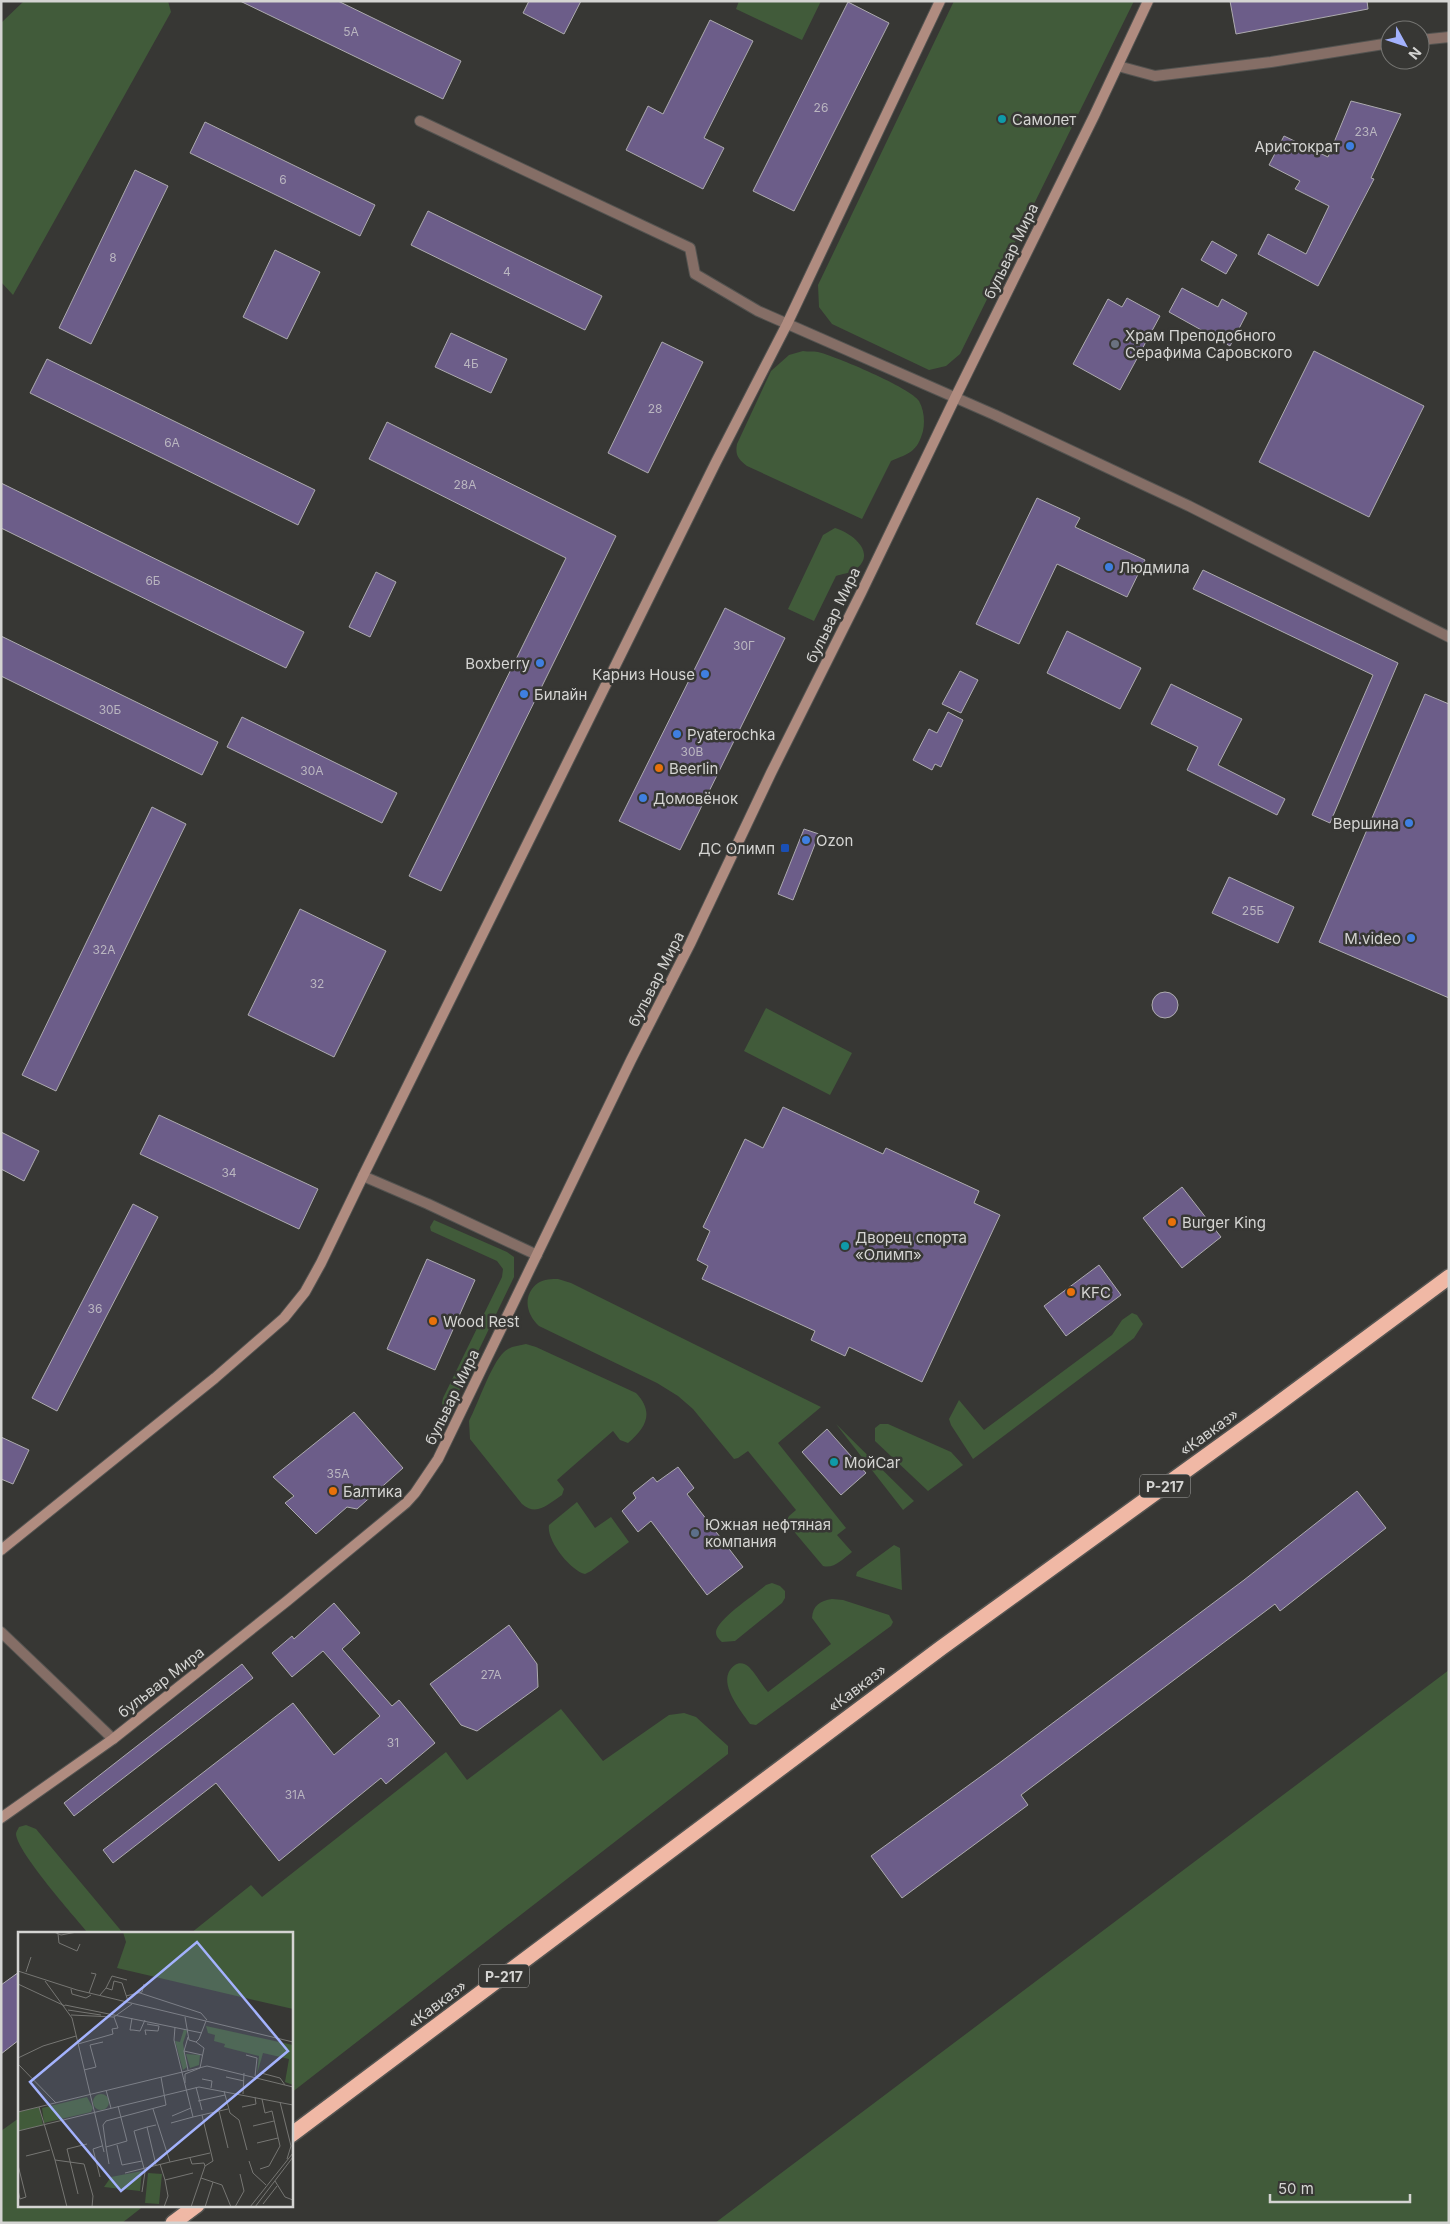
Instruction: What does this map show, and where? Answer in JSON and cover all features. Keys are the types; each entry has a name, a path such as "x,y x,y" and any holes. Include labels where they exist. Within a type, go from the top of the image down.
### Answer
{"highway":[{"name":"«Кавказ»","path":"292,2134 925,1660 1449,1277"},
{"path":"173,2223 196,2206"}],"street":[{"path":"1,1550 215,1378 284,1318 305,1292 716,462 787,324 940,1"},
{"name":"бульвар Мира","path":"1,1818 113,1739 287,1601 415,1493 438,1459 1148,1"},
{"path":"1430,39 1449,36"},
{"path":"1118,66 1155,76 1271,62 1380,45"},
{"path":"420,121 690,248 695,274 758,311 955,398 1189,506 1449,637"},
{"path":"363,1176 537,1255"},
{"path":"1,1632 113,1739"}],"green space":[{"path":"24,1 168,1 171,12 13,295 1,282 1,23"},
{"path":"739,1 821,1 802,40 736,9"},
{"path":"954,1 1134,1 960,354 946,366 929,370 832,324 819,307 818,285"},
{"path":"803,351 827,355 888,381 913,395 919,401 922,408 924,427 921,438 912,451 891,461 862,519 747,466 739,459 737,454 737,444 771,371 789,355"},
{"path":"835,528 849,534 860,544 864,557 861,564 855,570 836,576 814,621 788,609 823,535"},
{"path":"766,1008 852,1053 830,1095 744,1051"},
{"path":"434,1220 507,1252 514,1257 514,1277 446,1418 442,1403 443,1398 502,1277 503,1269 497,1261 431,1231 430,1227"},
{"path":"558,1279 571,1283 821,1407 778,1443 846,1528 837,1535 852,1552 835,1565 823,1566 786,1522 789,1516 796,1510 748,1451 734,1459 693,1409 678,1396 657,1383 539,1326 529,1310 528,1299 530,1293 540,1282"},
{"path":"1132,1313 1137,1315 1143,1324 1134,1338 973,1459 949,1419 959,1400 984,1430 1112,1335 1122,1320"},
{"path":"526,1344 636,1393 642,1400 646,1413 644,1425 635,1437 628,1443 620,1440 613,1431 557,1480 564,1489 562,1495 538,1509 527,1508 522,1504 470,1439 469,1421 494,1365 506,1350 514,1346"},
{"path":"836,1424 914,1501 903,1510"},
{"path":"880,1424 888,1424 951,1452 963,1465 928,1491 875,1441 875,1428"},
{"path":"577,1502 595,1528 611,1517 629,1542 585,1574 573,1567 561,1554 551,1539 549,1531 549,1525"},
{"path":"894,1545 900,1548 902,1590 856,1576 857,1572"},
{"path":"772,1583 780,1586 785,1591 785,1598 782,1603 735,1641 722,1642 717,1637 716,1632 723,1620 766,1585"},
{"path":"832,1599 843,1600 889,1615 893,1622 891,1626 756,1725 750,1724 731,1695 727,1679 729,1671 737,1664 746,1665 768,1692 831,1644 812,1618 818,1604"},
{"path":"1449,1670 1449,2223 715,2223"},
{"path":"561,1709 603,1761 669,1715 684,1713 696,1717 728,1746 728,1754 292,2092 292,1932 192,1932 251,1885 262,1897 446,1752 467,1780"},
{"path":"26,1825 36,1829 122,1932 87,1932 59,1899 26,1855 16,1834 19,1827"},
{"path":"18,2119 18,2206 144,2206 122,2223 1,2223 1,2131"}],"building":[{"path":"240,1 338,1 461,61 443,99"},
{"path":"529,1 581,1 564,34 523,13"},
{"path":"1230,1 1367,1 1368,9 1236,34"},
{"path":"848,2 889,23 794,211 753,191"},
{"path":"710,20 753,41 704,138 724,148 703,189 626,150 648,106 663,114"},
{"path":"1351,101 1401,114 1371,178 1374,179 1318,286 1258,254 1268,234 1306,254 1329,206 1295,189 1300,181 1269,165 1284,136 1328,157"},
{"path":"205,122 375,205 360,236 190,153"},
{"path":"135,170 168,186 91,344 59,328"},
{"path":"428,211 602,296 585,330 411,245"},
{"path":"1212,241 1237,255 1226,274 1201,260"},
{"path":"275,250 320,272 287,339 243,317"},
{"path":"1182,288 1218,307 1222,299 1247,313 1230,346 1169,312"},
{"name":"Храм Преподобного Серафима Саровского","path":"1127,298 1160,316 1120,390 1073,364 1108,299 1122,307"},
{"path":"451,333 507,359 491,393 435,367"},
{"path":"662,342 703,362 648,473 608,453"},
{"path":"1314,351 1424,406 1369,517 1259,462"},
{"path":"47,359 315,490 298,525 30,393"},
{"path":"387,422 616,536 441,891 409,876 566,558 369,459"},
{"path":"1,483 304,632 286,668 1,528"},
{"name":"Людмила","path":"1037,498 1080,518 1075,527 1145,560 1127,597 1057,564 1019,644 976,624"},
{"path":"1203,570 1398,663 1330,823 1312,815 1373,675 1193,589"},
{"path":"376,572 396,582 370,637 349,627"},
{"path":"725,608 785,638 680,850 619,821"},
{"path":"1067,631 1141,668 1120,709 1047,673"},
{"path":"1,636 218,742 202,775 1,676"},
{"path":"960,671 978,680 961,713 942,704"},
{"path":"1171,684 1242,719 1218,765 1285,799 1277,815 1187,770 1198,747 1151,724"},
{"name":"Вершина","path":"1425,694 1449,704 1449,998 1319,942"},
{"path":"948,712 963,720 941,767 935,764 932,770 913,760 929,729 937,733"},
{"path":"242,717 397,793 382,823 227,747"},
{"path":"152,807 186,824 56,1091 22,1075"},
{"path":"804,829 819,834 793,900 778,894"},
{"path":"1229,877 1294,907 1278,943 1212,913"},
{"path":"300,909 386,951 334,1057 248,1015"},
{"path":"1165,992 1174,996 1178,1005 1174,1014 1165,1018 1156,1014 1152,1005 1156,996"},
{"name":"Дворец спорта «Олимп»","path":"783,1107 883,1154 886,1148 979,1191 974,1203 1000,1215 922,1382 849,1347 845,1356 811,1340 815,1331 702,1279 708,1266 697,1260 710,1231 703,1227 745,1139 763,1148"},
{"path":"159,1115 318,1189 299,1229 140,1154"},
{"path":"1,1132 39,1151 24,1181 1,1169"},
{"path":"1182,1187 1221,1237 1182,1268 1143,1218"},
{"path":"133,1204 158,1217 57,1411 32,1398"},
{"path":"427,1259 475,1280 435,1370 387,1349"},
{"path":"1099,1265 1121,1295 1066,1336 1044,1306"},
{"path":"354,1412 403,1468 357,1509 347,1507 316,1534 285,1503 294,1496 273,1477"},
{"name":"МойCar","path":"827,1429 866,1473 841,1495 802,1452"},
{"path":"1,1437 29,1450 13,1484 1,1479"},
{"path":"678,1467 694,1488 687,1494 743,1567 707,1595 651,1521 638,1532 622,1511 636,1498 633,1493 653,1477 657,1482"},
{"path":"1357,1491 1386,1528 1280,1611 1275,1604 1021,1795 1028,1805 902,1898 871,1856 998,1764 1244,1580"},
{"path":"334,1603 360,1633 342,1649 392,1706 399,1700 435,1743 386,1784 381,1778 279,1861 216,1783 113,1863 103,1850 293,1703 334,1755 380,1716 323,1651 292,1677 272,1653 292,1636 294,1639"},
{"path":"509,1625 537,1664 538,1687 477,1731 461,1725 430,1684"},
{"path":"242,1664 253,1678 74,1816 64,1803"},
{"path":"18,1973 18,2041 1,2054 1,1985"}],"place":[{"name":"Самолет","path":"1002,119"},
{"name":"Аристократ","path":"1350,146"},
{"name":"Храм Преподобного Серафима Саровского","path":"1115,344"},
{"name":"Людмила","path":"1109,567"},
{"name":"Boxberry","path":"540,663"},
{"name":"Карниз House","path":"705,674"},
{"name":"Билайн","path":"524,694"},
{"name":"Pyaterochka","path":"677,734"},
{"name":"Beerlin","path":"659,768"},
{"name":"Домовёнок","path":"643,798"},
{"name":"Вершина","path":"1409,823"},
{"name":"Ozon","path":"806,840"},
{"name":"ДС Олимп","path":"785,848"},
{"name":"M.video","path":"1411,938"},
{"name":"Burger King","path":"1172,1222"},
{"name":"Дворец спорта «Олимп»","path":"845,1246"},
{"name":"KFC","path":"1071,1292"},
{"name":"Wood Rest","path":"433,1321"},
{"name":"МойCar","path":"834,1462"},
{"name":"Балтика","path":"333,1491"},
{"name":"Южная нефтяная компания","path":"695,1533"}]}
